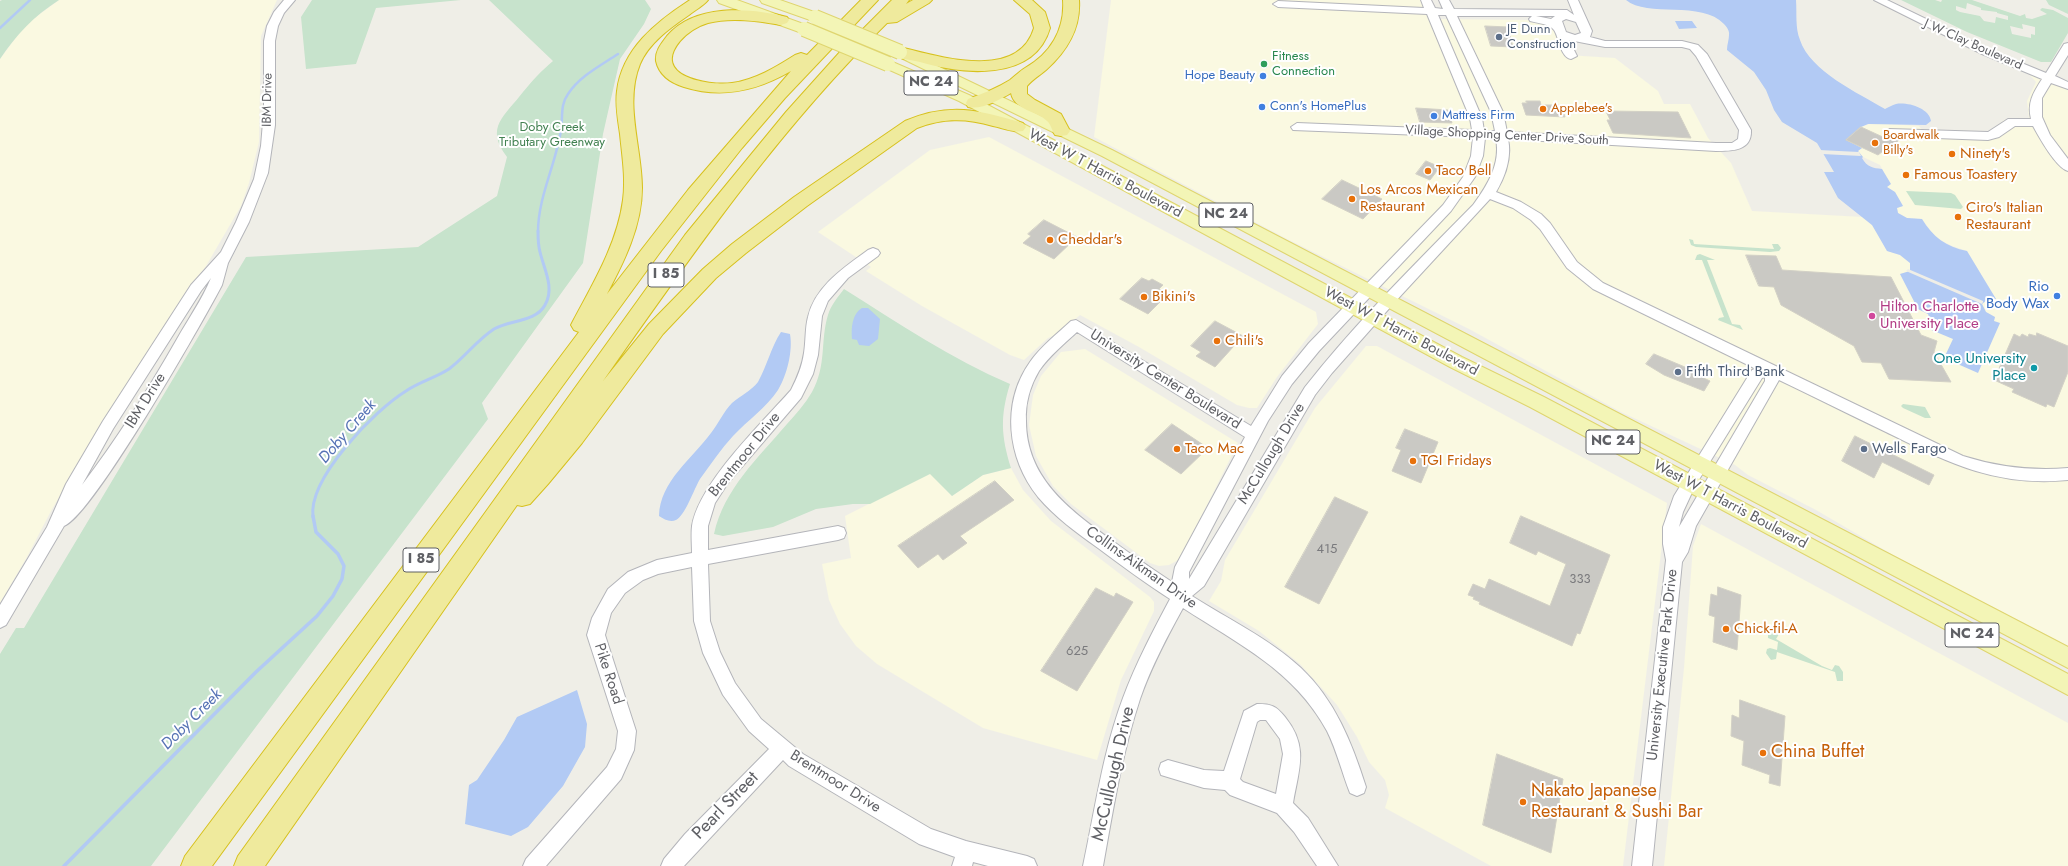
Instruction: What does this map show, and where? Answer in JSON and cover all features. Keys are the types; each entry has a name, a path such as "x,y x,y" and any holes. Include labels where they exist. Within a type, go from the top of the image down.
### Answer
{"highway":[{"path":"563,368 575,336 614,263 632,208 632,166 625,92 628,74 643,46 688,5 700,0"},
{"name":"I 85","path":"195,866 660,238 715,169 785,87 833,35 870,0"},
{"name":"I 85","path":"248,866 668,273 722,201 754,161 807,100 901,0"},
{"path":"870,33 924,0"},
{"path":"900,52 944,63 968,67 993,65 1014,59 1035,44 1042,28 1037,12 1022,0"},
{"path":"974,104 994,96 1031,72 1054,52 1066,33 1072,10 1071,0"},
{"path":"781,20 751,16 729,16 695,23 678,34 671,41 664,54 666,66 673,76 691,85 714,88 739,86 777,74 833,35"},
{"path":"1031,72 1020,85 1019,95 1030,104 1055,118 1061,131"},
{"path":"483,534 547,472 656,328 702,280 755,236 895,134 919,120 940,114 962,113 984,117 1018,127"}],"main road":[{"name":"West W T Harris Boulevard","path":"724,0 804,29 888,64 974,104 2068,685"},
{"name":"West W T Harris Boulevard","path":"767,0 815,17 900,52 994,96 1368,289 2068,658"}],"street":[{"path":"1375,318 1389,300 1477,208 1488,194 1500,167 1503,151 1502,136 1494,105 1444,0"},
{"path":"1568,0 1571,8 1561,22 1564,35 1581,33"},
{"path":"1573,0 1581,33"},
{"name":"IBM Drive","path":"0,620 54,530 80,475 139,374 196,288 210,271 221,262 254,194 264,163 269,126 269,43 274,22 286,1"},
{"name":"J W Clay Boulevard","path":"1888,1 1986,52 2051,74 2068,76"},
{"path":"1279,8 1429,9 1450,15 1561,22"},
{"path":"1368,289 1456,198 1473,168 1479,134 1473,109 1429,9"},
{"path":"1450,15 1534,18 1549,22 1561,22 1572,17 1581,33"},
{"path":"1561,22 1570,54 1570,44 1581,33"},
{"name":"Village Shopping Center Drive South","path":"1297,127 1479,134 1716,147 1736,146 1743,142 1746,137 1745,130 1699,50 1682,44 1598,43 1581,33"},
{"path":"2068,46 2036,100 2035,110 2038,123 2046,138 2068,167"},
{"path":"2051,74 2057,78 2068,81"},
{"name":"J W Clay Boulevard","path":"2051,74 2068,86"},
{"path":"1889,133 1988,136 1995,134 2007,124 2013,122 2038,123"},
{"path":"1488,194 1522,208 1541,221 1572,265 1594,284 1769,370 1942,453 1962,461 1992,470 2018,475 2041,476 2068,474"},
{"name":"Brentmoor Drive","path":"873,253 843,276 822,299 815,316 811,355 806,374 796,394 723,479 708,501 700,526 700,588 702,621 712,653 729,689 755,725 796,760 964,859 1027,866"},
{"name":"IBM Drive","path":"54,530 92,483 156,386 206,301 221,271 221,262"},
{"name":"McCullough Drive","path":"1180,596 1181,572 1263,417 1287,380 1368,289"},
{"name":"McCullough Drive","path":"1093,866 1115,754 1132,699 1144,666 1180,596 1198,580 1310,391 1327,369 1375,318"},
{"name":"University Center Boulevard","path":"1076,325 1254,435"},
{"name":"Collins-Aikman Drive","path":"1076,325 1039,360 1031,372 1022,391 1017,410 1018,427 1021,447 1028,466 1045,494 1060,509 1128,561 1235,633 1263,648 1297,676 1313,694 1338,732 1357,788"},
{"name":"University Executive Park Drive","path":"1642,866 1674,560 1680,552 1697,487 1772,381 1772,376 1769,370"},
{"name":"Pike Road","path":"533,866 614,773 625,750 627,731 596,635 598,620 606,603 619,588 634,576 657,567 838,533"},
{"path":"1230,782 1250,718 1257,712 1270,712 1289,736 1292,754 1283,806"},
{"name":"Pearl Street","path":"672,866 697,835 782,748"},
{"path":"1168,769 1204,779 1230,782 1236,789 1283,806 1301,825 1328,866"}],"shaded area":[{"path":"59,0 277,0 261,36 259,142 249,183 241,206 206,266 167,321 105,418 0,603 0,59 29,22"},
{"path":"1111,0 1423,0 1430,19 1533,20 1552,26 1567,55 1615,58 1658,91 1664,104 1690,104 1708,138 1731,163 1752,211 1863,217 1875,228 1887,251 1900,255 1910,263 1910,271 1900,274 1918,309 1928,314 1930,319 1994,320 1995,317 1986,312 1982,304 1986,299 1996,299 1967,251 1936,238 1922,219 1907,218 1898,213 1897,208 1903,206 1895,192 1887,187 1890,184 1880,165 1861,156 1858,150 1862,148 1846,140 1861,127 1872,123 1919,126 1923,131 1989,132 2004,120 2029,118 2027,101 2036,82 2028,73 2068,88 2068,646 1893,555 1816,510 1748,475 1735,465 1621,412 1469,329 1287,239 1094,137"},
{"path":"989,137 1316,312 1318,324 1277,377 1257,408 1237,405 1139,347 1080,315 1058,334 1048,338 1024,360 1010,355 922,306 866,271 871,267 818,232 930,150"},
{"path":"1366,346 1377,346 1667,503 1623,866 1491,866 1385,808 1389,795 1385,780 1369,762 1357,737 1337,705 1300,664 1259,631 1209,601 1221,581 1225,560 1315,408"},
{"path":"1085,349 1238,443 1180,559 1169,565 1159,566 1150,563 1071,504 1053,486 1036,456 1029,425 1033,395 1041,376 1061,352"},
{"path":"1011,468 1023,490 1051,521 1150,597 1154,602 1154,611 1121,680 1097,760 983,728 877,664 856,646 840,624 829,600 822,564 851,558 845,516 930,473 952,496 983,475"},
{"path":"1701,524 2068,723 2068,866 1664,866 1684,668 1693,546"}],"green space":[{"path":"59,0 26,26 0,59 0,1"},
{"path":"312,0 461,0 376,8 356,64 306,69 301,17"},
{"name":"Doby Creek Tributary Greenway","path":"489,0 645,0 651,9 644,24 620,59 603,134 583,263 482,403 488,419 151,866 0,866 0,654 16,628 24,628 246,257 418,247 497,196 507,157 500,147 497,138 497,130 500,122 530,84 553,61"},
{"path":"1901,0 1935,0 1941,2 1942,0 1972,0 2020,16 2025,14 2026,18 2032,19 2047,14 2040,10 2042,8 2053,10 2068,18 2068,33 2051,62 2041,62 1967,32","holes":["1967,3 1981,8 1981,10 1997,12 2008,16 2008,20 1996,17 1995,23 1984,21 1980,16 1956,10 1956,6 1966,9","2022,24 2035,27 2035,35 2031,34 2031,38 2012,34 2010,26 2023,29"]},
{"path":"2046,0 2068,0 2068,14 2049,5"},
{"path":"1906,191 1951,193 1955,195 1963,207 1961,209 1915,205"},
{"path":"1689,239 1693,240 1694,244 1774,249 1772,244 1778,244 1781,248 1779,251 1770,252 1696,247 1691,245"},
{"path":"1700,254 1715,260 1707,260 1732,324 1740,325 1743,330 1718,320 1719,318 1724,317 1702,260 1695,260 1697,255"},
{"path":"844,289 946,352 1010,384 1003,416 1003,426 1005,446 1011,468 983,475 952,496 930,474 870,504 853,504 816,509 773,527 723,536 714,534 719,518 734,488 743,475 800,409 812,392 817,382 822,363 824,334 829,311"},
{"path":"1903,404 1925,407 1931,418 1925,418 1903,408 1901,406"},
{"path":"1775,630 1779,634 1776,639 1822,666 1832,670 1835,665 1839,666 1843,672 1843,681 1837,681 1835,672 1777,652 1776,659 1771,660 1766,653 1767,649 1770,648 1777,650 1778,642 1768,638 1768,632"}],"water":[{"path":"1626,0 1796,0 1798,35 1805,51 1824,71 1836,80 1885,109 1896,104 1906,104 1922,109 1929,116 1931,121 1926,125 1868,124 1861,127 1846,140 1862,148 1858,151 1868,165 1882,169 1891,184 1887,187 1895,192 1903,206 1897,208 1898,213 1907,218 1922,219 1931,231 1946,244 1967,251 1996,299 1988,299 1982,304 1986,312 1995,317 1994,321 2000,323 1978,373 1944,358 1953,339 1929,329 1926,323 1930,319 1928,314 1918,309 1900,274 1910,271 1910,263 1900,255 1887,251 1872,225 1838,198 1824,172 1834,172 1817,143 1782,122 1774,110 1766,90 1754,72 1727,50 1729,33 1724,24 1714,17 1702,13 1647,8 1635,5"},
{"path":"1675,21 1692,21 1697,28 1679,29"},
{"path":"862,308 868,308 880,319 878,339 869,346 859,345 857,340 852,339 852,326 854,318"},
{"path":"781,332 790,334 791,348 787,370 778,390 768,403 733,436 720,451 700,479 686,508 679,518 672,521 659,516 661,503 671,481 711,433 729,406 758,382 774,344"},
{"path":"577,690 587,724 585,747 563,786 528,827 511,836 465,824 469,785 477,780 504,740 517,717"}],"pier":[{"path":"1819,150 1859,152 1861,156 1822,154"},
{"path":"1908,269 1983,302 1982,304 1906,271"}],"building":[{"name":"JE Dunn Construction","path":"1485,26 1508,27 1513,47 1491,46"},
{"name":"Applebee's","path":"1526,101 1540,101 1541,105 1561,105 1565,117 1526,115 1522,103 1527,103"},
{"name":"Mattress Firm","path":"1416,108 1448,110 1452,123 1420,122"},
{"path":"1606,111 1678,112 1691,138 1613,133 1607,120 1610,120"},
{"name":"Boardwalk Billy's","path":"1861,127 1885,138 1900,139 1885,153 1883,151 1878,155 1846,140"},
{"name":"Taco Bell","path":"1426,161 1440,167 1430,180 1416,174"},
{"name":"Los Arcos Mexican Restaurant","path":"1342,180 1382,199 1363,219 1322,199"},
{"name":"Cheddar's","path":"1044,220 1077,237 1054,259 1023,243 1031,236 1028,234"},
{"name":"Hilton Charlotte University Place","path":"1746,255 1776,256 1782,270 1891,277 1921,335 1937,341 1934,352 1951,382 1889,379 1881,363 1862,362 1854,346 1781,305 1774,287 1759,286"},
{"name":"Bikini's","path":"1142,278 1149,281 1152,279 1163,285 1159,289 1168,294 1148,314 1120,299"},
{"name":"Chili's","path":"1215,321 1243,336 1215,367 1196,356 1201,352 1191,346"},
{"name":"One University Place","path":"2037,333 2068,346 2068,372 2054,407 2047,404 2046,407 2012,392 2014,389 1994,380 2014,334 2020,337 2022,334 2028,337 2029,334 2036,336"},
{"name":"Fifth Third Bank","path":"1654,354 1692,370 1698,373 1697,375 1710,381 1704,391 1664,375 1646,364"},
{"name":"Taco Mac","path":"1172,424 1208,448 1181,474 1145,450"},
{"name":"TGI Fridays","path":"1405,429 1438,442 1421,483 1392,471 1401,450 1396,448"},
{"name":"Wells Fargo","path":"1855,436 1934,475 1929,485 1882,462 1874,478 1842,461"},
{"path":"995,481 1014,500 960,536 967,543 943,560 938,554 918,568 898,546"},
{"path":"1335,497 1368,512 1319,604 1285,587"},
{"path":"1521,516 1610,555 1580,634 1577,633 1572,646 1479,604 1480,602 1473,599 1474,597 1468,595 1473,584 1485,589 1489,579 1550,606 1566,564 1538,551 1536,555 1510,543"},
{"name":"Chick-fil-A","path":"1718,587 1741,595 1737,650 1713,642 1715,617 1709,615 1711,594 1717,596"},
{"path":"1096,588 1114,597 1116,593 1133,602 1077,691 1041,671"},
{"name":"China Buffet","path":"1740,700 1785,716 1780,786 1769,783 1770,775 1742,765 1744,741 1731,736 1732,715 1739,718"},
{"name":"Nakato Japanese Restaurant & Sushi Bar","path":"1497,754 1563,779 1551,853 1483,825"}],"waterway":[{"path":"0,28 30,0"},
{"name":"Doby Creek","path":"538,232 544,193 559,143 565,98 584,77 618,54"},
{"name":"Doby Creek","path":"313,516 314,501 321,484 332,465 346,446 378,413 393,400 411,388 449,369 482,338 494,329 529,318 541,311 548,299 549,285 539,249 538,232"},
{"name":"Doby Creek","path":"64,866 256,672 317,616 333,596 342,579 344,566 338,554 316,532 313,516"}],"place":[{"name":"JE Dunn Construction","path":"1499,37"},
{"name":"Fitness Connection","path":"1264,64"},
{"name":"Hope Beauty","path":"1263,76"},
{"name":"Conn's HomePlus","path":"1262,107"},
{"name":"Applebee's","path":"1543,109"},
{"name":"Mattress Firm","path":"1434,116"},
{"name":"Boardwalk Billy's","path":"1875,143"},
{"name":"Ninety's","path":"1952,154"},
{"name":"Taco Bell","path":"1428,171"},
{"name":"Famous Toastery","path":"1906,175"},
{"name":"Los Arcos Mexican Restaurant","path":"1352,199"},
{"name":"Ciro's Italian Restaurant","path":"1958,217"},
{"name":"Cheddar's","path":"1050,240"},
{"name":"Rio Body Wax","path":"2057,296"},
{"name":"Bikini's","path":"1144,297"},
{"name":"Hilton Charlotte University Place","path":"1872,316"},
{"name":"Chili's","path":"1217,341"},
{"name":"One University Place","path":"2034,368"},
{"name":"Fifth Third Bank","path":"1678,372"},
{"name":"Taco Mac","path":"1177,449"},
{"name":"Wells Fargo","path":"1864,449"},
{"name":"TGI Fridays","path":"1413,461"},
{"name":"Chick-fil-A","path":"1726,629"},
{"name":"China Buffet","path":"1763,753"},
{"name":"Nakato Japanese Restaurant & Sushi Bar","path":"1523,802"}]}
